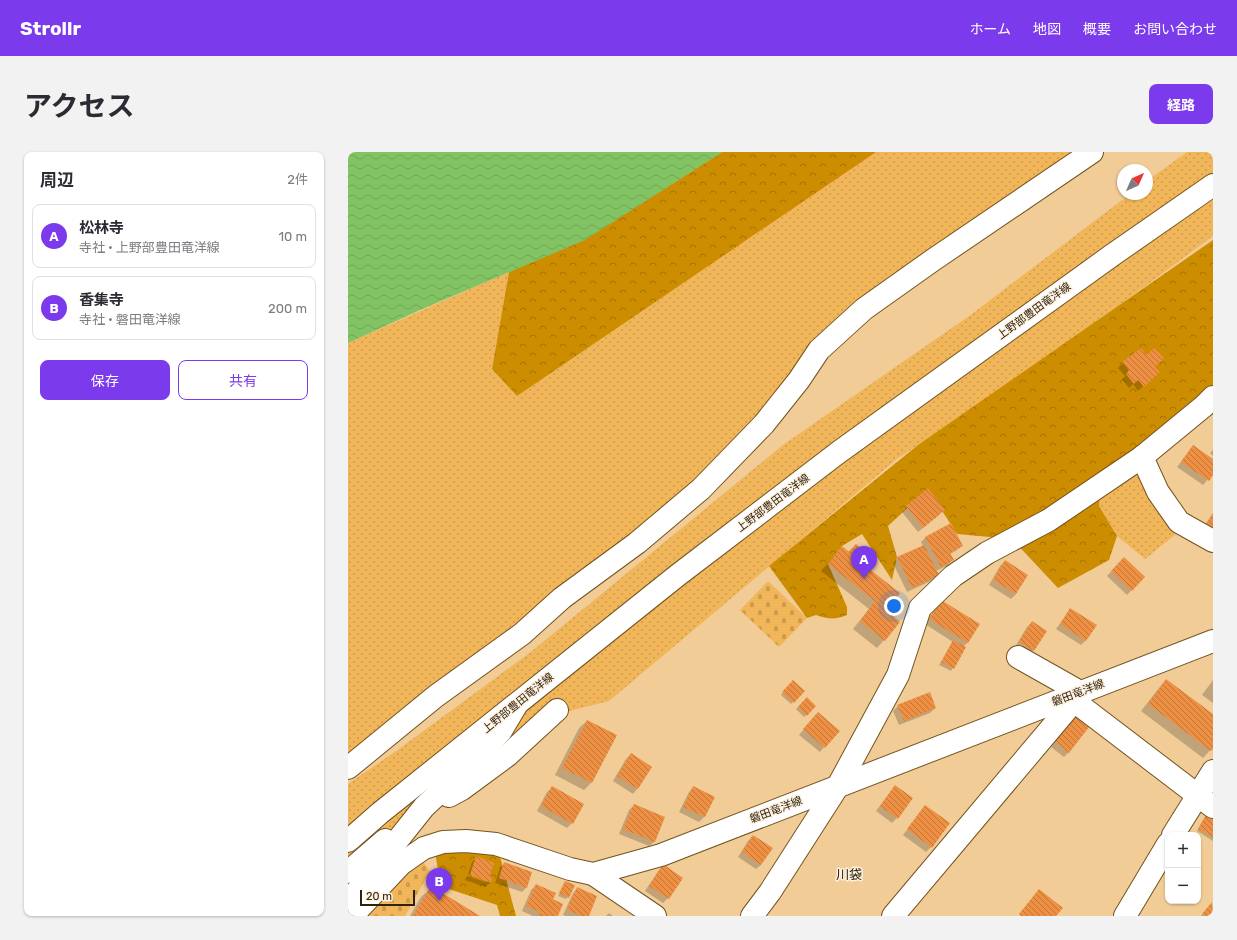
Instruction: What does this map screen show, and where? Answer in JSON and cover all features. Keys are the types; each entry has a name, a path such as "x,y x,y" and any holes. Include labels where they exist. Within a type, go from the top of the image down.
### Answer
{"street":[{"path":"348,768 436,696 522,634 562,598 637,543 701,489 764,424 799,380 819,350 864,309 933,260 1092,152"},
{"name":"上野部豊田竜洋線","path":"348,841 380,813 678,575 839,452 1111,256 1213,185"},
{"path":"752,916 763,902 838,786 898,675 920,608 953,576 987,552 1049,520 1142,457 1213,397"},
{"path":"1142,457 1158,492 1179,522 1213,541"},
{"name":"磐田竜洋線","path":"354,914 401,864 424,848 443,842 466,840 496,844 570,869 593,874 661,855 1075,696 1213,641"},
{"path":"1018,657 1075,696 1205,801"},
{"path":"893,916 1075,696"},
{"path":"348,872 424,807 477,757 501,731 518,703"},
{"path":"354,914 350,900 424,807 462,789 508,755 557,710"},
{"path":"1177,832 1205,801 1213,771"},
{"path":"1125,916 1165,849"},
{"path":"593,874 655,916"}],"green space":[{"path":"722,152 876,152 517,396 492,369 509,272 611,223"},
{"path":"869,152 1087,152 842,329 741,447 431,690 348,760 348,343 509,272 492,369"},
{"path":"1187,152 1213,152 1213,236 1048,358 897,459 609,701 565,712 457,792 359,878 348,890 348,784 399,749 532,651 783,445 972,314 1122,200 1153,200 1153,177"},
{"path":"1213,240 1213,394 1100,486 1099,506 1117,536 1109,560 1058,588 1012,539 957,534 928,489 888,526 897,557 892,580 862,534 842,546 828,564 847,607 847,615 843,617 828,618 816,615 807,618 769,566 918,445"},
{"path":"1145,463 1186,526 1145,559 1117,536 1099,506 1100,486"},
{"path":"768,581 807,618 779,647 740,610"},
{"path":"492,844 501,860 516,916 500,916 497,905 446,888 438,870 435,852"},
{"path":"421,859 430,871 405,916 365,916"}],"water":[{"path":"348,152 722,152 585,240 420,310 348,343"}],"building":[{"path":"1141,348 1146,355 1154,348 1164,358 1155,367 1160,372 1144,387 1138,380 1134,384 1126,374 1129,370 1122,362"},
{"path":"1193,445 1213,459 1213,475 1209,481 1181,462"},
{"path":"928,488 945,510 923,528 906,506"},
{"path":"1213,514 1213,529 1206,524"},
{"path":"951,523 963,546 950,553 954,560 941,567 925,537"},
{"path":"856,544 865,551 858,560 900,593 895,600 903,606 894,617 900,622 885,641 860,621 875,601 828,564 842,546 849,552"},
{"path":"924,545 939,575 912,588 897,557"},
{"path":"1124,557 1145,577 1132,591 1111,571"},
{"path":"1005,560 1028,575 1016,594 993,580"},
{"path":"941,600 980,624 968,643 929,619"},
{"path":"1070,608 1097,625 1086,641 1060,624"},
{"path":"1032,621 1047,631 1034,651 1019,642"},
{"path":"953,640 966,647 954,669 941,662"},
{"path":"1166,679 1213,714 1213,749 1211,751 1148,704"},
{"path":"793,680 805,691 794,703 782,692"},
{"path":"930,692 936,708 904,721 897,705"},
{"path":"807,697 816,706 807,716 798,707"},
{"path":"818,712 840,731 825,748 803,729"},
{"path":"1074,716 1089,727 1069,753 1055,741"},
{"path":"587,720 617,735 592,783 562,768"},
{"path":"631,753 652,767 638,789 617,776"},
{"path":"895,785 913,798 898,819 880,806"},
{"path":"552,786 584,804 573,824 541,806"},
{"path":"693,786 715,797 705,817 683,807"},
{"path":"634,804 665,817 655,842 623,829"},
{"path":"925,805 950,823 932,848 907,829"},
{"path":"1206,815 1213,819 1213,837 1198,829"},
{"path":"753,835 773,848 761,865 742,852"},
{"path":"476,856 494,863 490,876 493,877 491,883 470,875"},
{"path":"504,862 532,872 527,888 499,878"},
{"path":"663,864 683,878 669,899 649,886"},
{"path":"565,881 575,885 569,898 559,893"},
{"path":"536,884 556,893 553,899 563,904 558,916 538,916 540,912 526,906"},
{"path":"431,886 480,916 413,916"},
{"path":"577,887 597,896 589,916 581,916 567,910"},
{"path":"1039,889 1063,908 1056,916 1021,916 1019,914"},
{"path":"1212,902 1213,916 1205,916 1202,914"}],"place":[{"name":"松林寺","path":"864,579"},
{"name":"香集寺","path":"439,901"}],"district":[{"name":"川袋","path":"849,874"}]}
